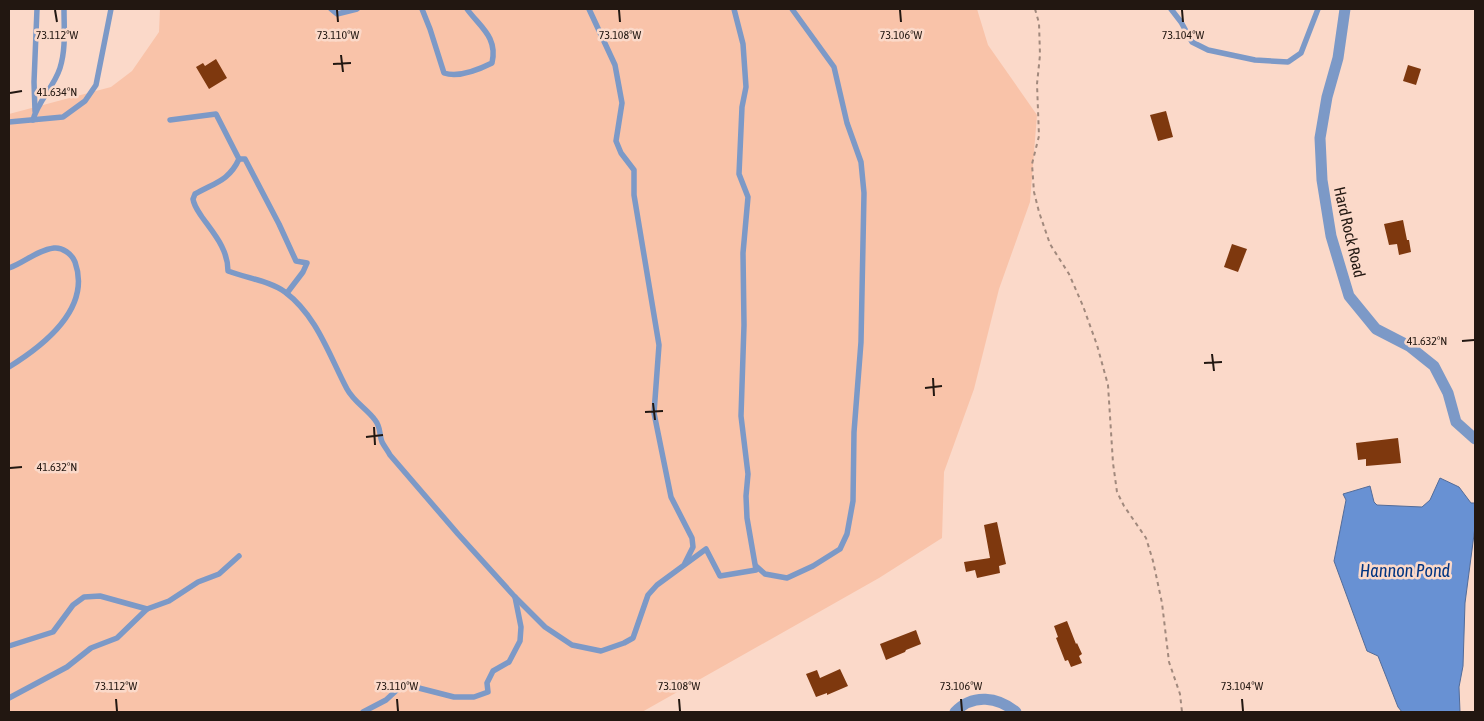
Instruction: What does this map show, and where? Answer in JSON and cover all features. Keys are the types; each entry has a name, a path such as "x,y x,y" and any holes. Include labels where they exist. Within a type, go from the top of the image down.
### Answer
{"street":[{"name":"Hard Rock Road","path":"1344,9 1338,58 1327,97 1320,138 1322,180 1331,236 1349,296 1376,329 1409,346 1434,366 1448,393 1456,422 1475,439"},
{"path":"955,712 964,705 980,699 993,699 1006,704 1016,712"}],"lane":[{"path":"33,120 35,111 34,82 37,9"},
{"path":"35,111 60,68 64,45 64,9"},
{"path":"9,122 63,117 85,101 96,85 111,9"},
{"path":"331,9 337,14 357,9"},
{"path":"422,9 444,73 452,76 480,69 492,63 494,55 494,47 490,38 467,9"},
{"path":"589,9 615,65 622,103 616,141 621,154 634,170 634,195 659,345 654,413 671,497 692,538 693,547 684,565"},
{"path":"239,159 232,172 226,178 195,194 193,199 193,204 224,250 228,262 228,271 274,285 287,293 308,314 328,348 348,390 378,424 382,440 390,455 496,578 545,627 572,645 601,651 624,644 633,638 648,594 657,585 706,549 720,576 756,570 747,518 748,474 741,416 744,325 743,253 748,197 739,174 742,107 746,87 743,44 734,9"},
{"path":"756,566 765,574 787,578 813,566 840,549 847,534 853,501 856,386 861,342 864,193 861,162 847,123 834,67 792,9"},
{"path":"1170,9 1181,22 1192,42 1208,50 1255,60 1288,62 1301,53 1318,9"},
{"path":"170,120 216,114 239,159"},
{"path":"239,159 245,158 296,260 307,263 303,272 287,293"},
{"path":"9,268 19,265 45,250 56,248 68,253 74,260 78,275 78,292 66,318 57,331 30,354 9,367"},
{"path":"9,698 67,667 91,648 122,635 147,609 169,601 198,582 219,574 239,556"},
{"path":"9,646 53,632 73,605 84,597 100,596 147,609"},
{"path":"363,712 386,700 399,688 407,685 454,697 474,698 488,692 487,683 493,671 510,662 520,641 521,627 515,597"}],"path":[{"path":"1035,9 1039,23 1040,55 1037,84 1039,136 1032,164 1034,192 1050,244 1069,274 1097,344 1108,385 1117,492 1124,506 1146,538 1153,560 1162,602 1169,662 1180,694 1182,712"}],"shaded area":[{"path":"160,9 977,9 988,45 1037,115 1030,202 999,289 974,389 944,472 942,538 879,578 642,712 9,712 9,114 111,87 132,71 159,32"}],"water":[{"name":"Hannon Pond","path":"1440,478 1459,487 1471,503 1475,503 1475,527 1465,603 1463,666 1459,687 1460,712 1402,712 1398,707 1378,656 1367,651 1334,561 1346,500 1343,494 1370,486 1374,502 1377,505 1422,507 1430,500"}],"building":[{"path":"216,59 227,78 209,89 196,67 203,63 205,66"},
{"path":"1408,65 1421,69 1416,85 1403,81"},
{"path":"1166,111 1173,137 1158,141 1150,115"},
{"path":"1403,220 1411,252 1399,255 1397,244 1389,245 1384,224"},
{"path":"1232,244 1247,249 1238,272 1224,267"},
{"path":"1398,438 1401,463 1366,466 1366,459 1358,460 1356,443"},
{"path":"997,522 1006,564 999,566 1000,573 977,578 975,570 966,572 964,562 990,558 984,525"},
{"path":"1067,621 1082,654 1079,656 1082,663 1071,667 1068,660 1065,661 1056,638 1058,637 1054,626"},
{"path":"916,630 921,644 886,660 880,644"},
{"path":"840,669 848,686 827,695 827,693 816,697 806,674 817,670 820,678"}]}
